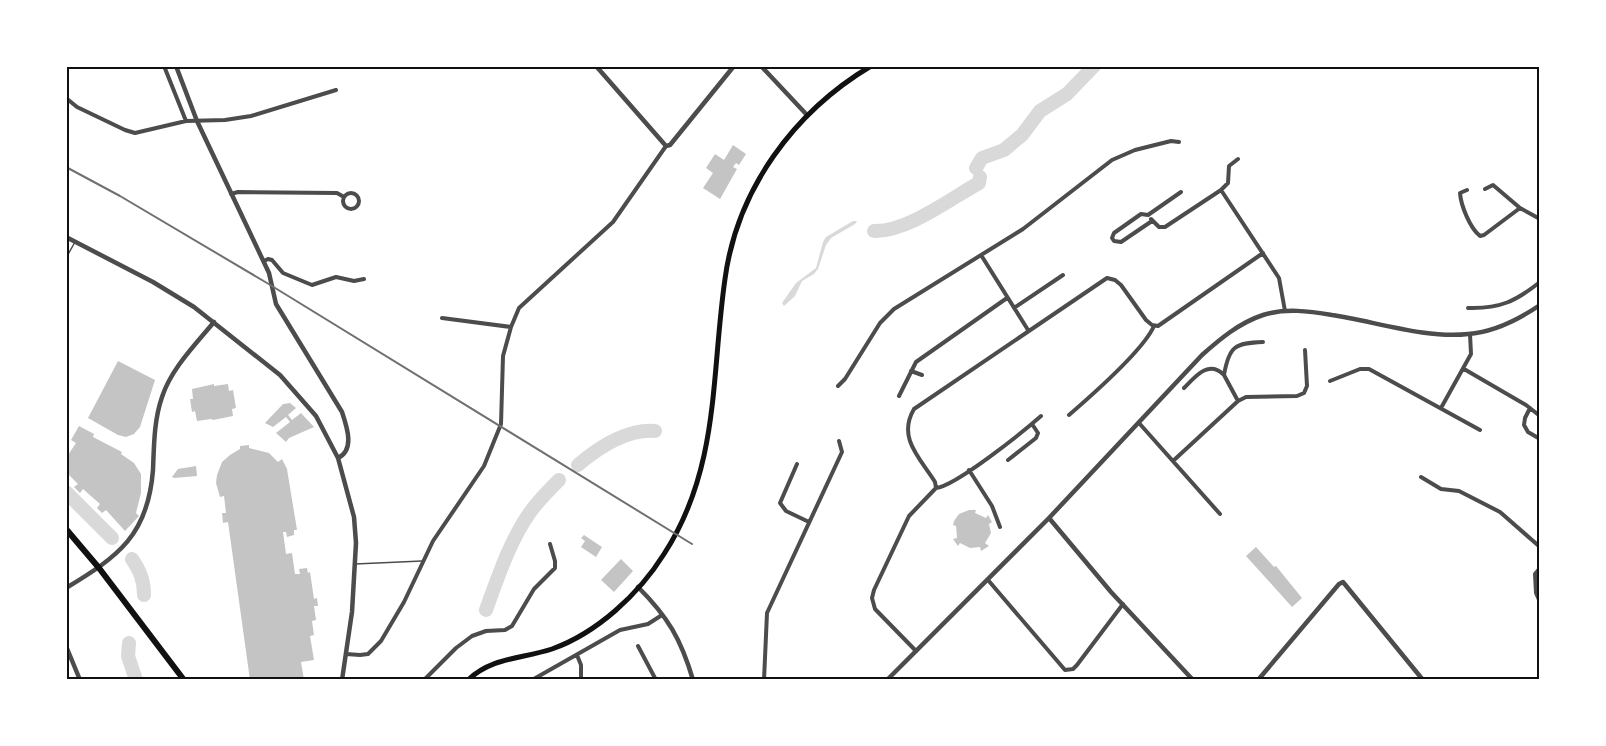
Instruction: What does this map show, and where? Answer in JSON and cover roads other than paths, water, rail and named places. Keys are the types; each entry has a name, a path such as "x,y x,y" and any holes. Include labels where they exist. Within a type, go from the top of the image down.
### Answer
{"highway":[{"path":"66,529 99,568 184,680"}],"main road":[{"path":"468,680 488,665 537,653 572,640 603,620 624,602 664,555 683,522 697,487 708,440 725,278 741,215 753,188 775,153 807,115 837,88 871,66"}],"street":[{"path":"164,66 186,121"},
{"path":"176,66 197,121 264,261 271,280 274,299 342,412 347,430 348,447 343,456 338,458"},
{"path":"596,66 666,146"},
{"path":"346,654 360,656 374,649 404,603 433,541 479,475 498,434 502,418 502,356 511,327 522,304 613,222 666,146 670,145 734,66"},
{"path":"761,66 807,115"},
{"path":"66,98 77,107 130,132 144,132 165,124 243,117 336,90"},
{"path":"838,386 887,315 905,301 1023,229 1112,160 1125,153 1170,141 1179,142"},
{"path":"1152,220 1120,242 1112,238 1114,233 1142,214 1148,215 1159,227 1165,227 1221,190 1228,183 1229,166 1238,159"},
{"path":"1485,189 1493,185 1520,207 1540,219"},
{"path":"1221,190 1279,278 1285,311"},
{"path":"1467,190 1460,193 1461,201 1474,231 1480,236 1520,207"},
{"path":"231,194 236,192 337,194 344,197"},
{"path":"1148,215 1180,192"},
{"path":"348,193 356,194 359,201 357,206 350,209 345,207 344,197 348,193"},
{"path":"66,237 153,282 194,307 275,371 293,388 316,416 338,458 354,517 355,564 352,612 342,680"},
{"path":"1069,415 1133,353 1148,337 1154,326 1163,323 1263,253"},
{"path":"981,255 1029,330"},
{"path":"264,261 272,260 281,272 312,285 336,277 354,281 364,279"},
{"path":"1014,308 1063,275"},
{"path":"936,488 908,438 907,426 914,409 1104,279 1115,279 1146,320 1154,326"},
{"path":"1468,308 1494,308 1505,304 1540,282"},
{"path":"899,396 911,371 921,358 1007,298"},
{"path":"886,680 1024,544 1202,355 1231,331 1261,315 1285,311 1312,312 1440,334 1470,334 1497,328 1522,317 1540,305"},
{"path":"442,318 511,327"},
{"path":"66,588 99,568 127,543 138,528 151,491 156,424 162,396 174,373 214,322"},
{"path":"1441,408 1471,354 1470,334"},
{"path":"1224,375 1230,353 1235,345 1263,342"},
{"path":"1173,461 1238,401 1246,397 1301,395 1307,386 1305,350"},
{"path":"1184,388 1201,371 1206,369 1220,371 1238,401"},
{"path":"1330,381 1360,369 1369,369 1480,430"},
{"path":"1464,369 1540,416"},
{"path":"911,371 922,375"},
{"path":"1530,408 1524,425 1528,432 1540,439"},
{"path":"916,651 877,612 872,598 909,516 936,488 944,486 969,470 1041,416"},
{"path":"1139,423 1220,514"},
{"path":"1008,460 1036,438 1038,433 1032,424"},
{"path":"764,680 767,613 842,452 839,441"},
{"path":"797,464 780,503 786,511 809,522"},
{"path":"969,470 992,506 1000,527"},
{"path":"1421,477 1441,489 1460,491 1508,518 1540,547"},
{"path":"1048,518 1193,680"},
{"path":"424,680 456,648 472,636 486,631 505,630 512,626 531,593 555,568 550,544"},
{"path":"1540,568 1535,574 1536,593 1540,602"},
{"path":"988,580 1065,670 1073,669 1077,665 1123,604"},
{"path":"1258,680 1343,582 1423,680"},
{"path":"638,587 662,615 683,648 693,680"},
{"path":"532,680 620,630 648,624 662,615"},
{"path":"66,646 80,680"},
{"path":"638,646 657,680"},
{"path":"577,655 581,665 582,680"}],"lane":[{"path":"66,258 75,242"},
{"path":"355,564 416,560 423,562"}],"waterway":[{"path":"976,168 982,158 1004,150 1022,135 1040,111 1067,94 1094,66"},
{"path":"874,231 887,230 914,220 979,183 980,177"},
{"path":"578,465 604,446 624,436 655,431"},
{"path":"486,610 517,534 534,507 559,480"},
{"path":"66,492 112,538"},
{"path":"132,559 141,576 144,595"},
{"path":"129,643 128,656 136,680"}],"railway":[{"path":"66,167 120,196 267,283 692,544"}]}
